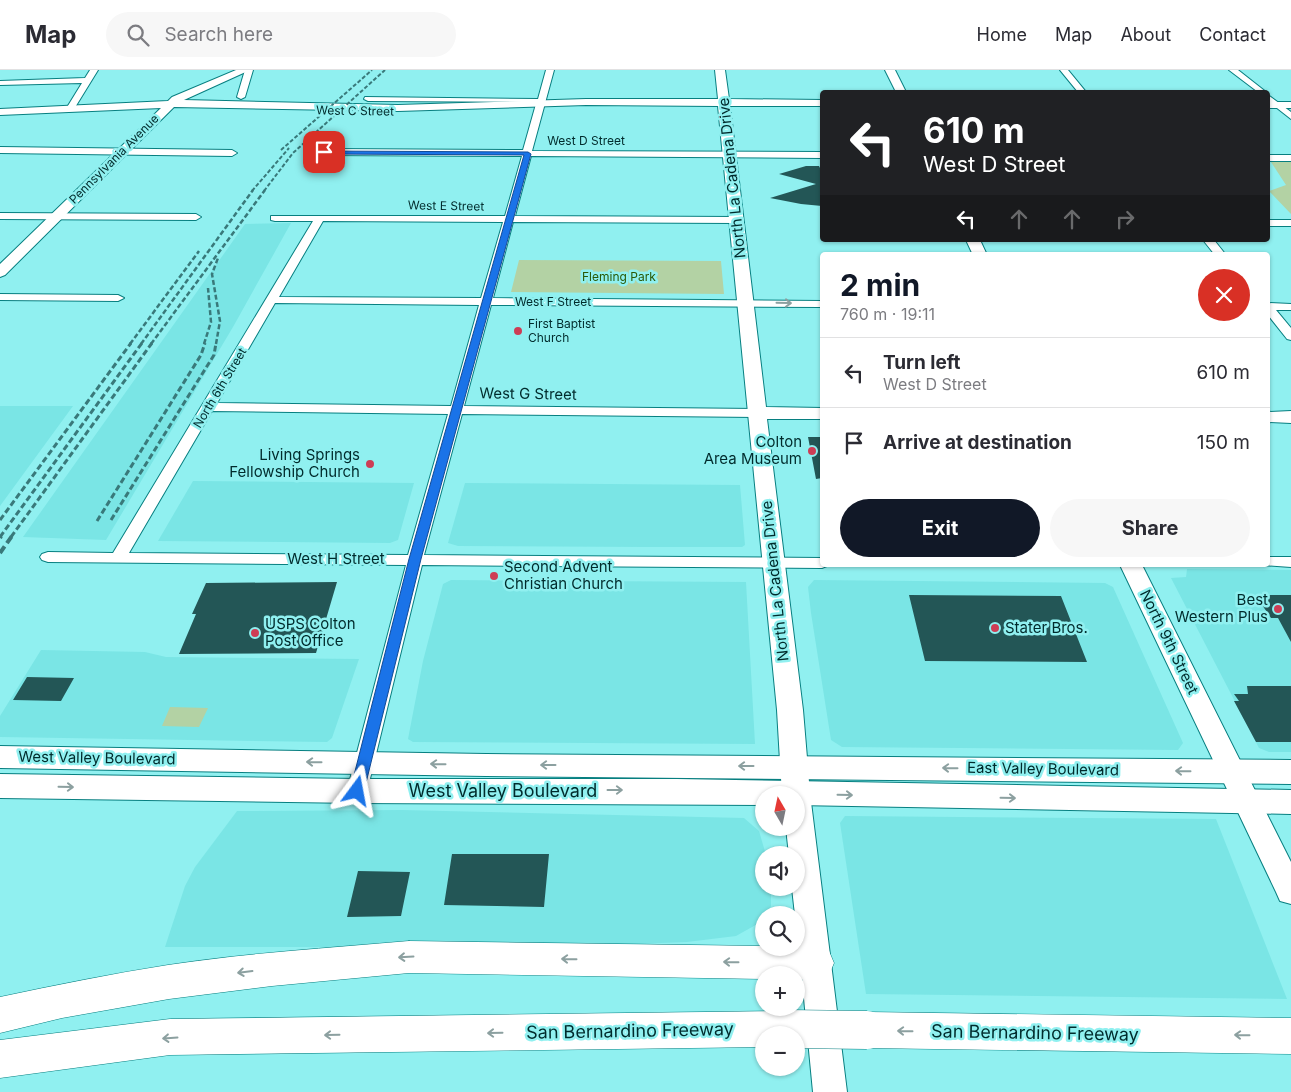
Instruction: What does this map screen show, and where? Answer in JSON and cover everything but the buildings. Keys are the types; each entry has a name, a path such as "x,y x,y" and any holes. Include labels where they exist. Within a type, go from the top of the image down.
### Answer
{"highway":[{"path":"0,1015 62,1001 169,982 272,969 409,957 815,963"},
{"name":"San Bernardino Freeway","path":"0,1059 170,1037 788,1029 1291,1036"}],"main road":[{"name":"West Valley Boulevard","path":"0,757 94,758 360,777 677,790 796,780"},
{"path":"0,767 62,767 94,758"},
{"name":"East Valley Boulevard","path":"796,780 1291,772"},
{"name":"West Valley Boulevard","path":"0,786 360,777"},
{"name":"East Valley Boulevard","path":"796,780 1247,802 1291,802"}],"street":[{"path":"70,109 94,70"},
{"name":"Pennsylvania Avenue","path":"0,272 169,105 183,95 245,70"},
{"path":"241,97 249,70"},
{"path":"360,777 415,559 488,302 550,70"},
{"name":"North La Cadena Drive","path":"720,70 830,1092"},
{"path":"890,70 900,90"},
{"path":"1064,70 1080,90"},
{"path":"1234,70 1259,90"},
{"path":"0,83 87,80"},
{"path":"200,89 194,98 196,101 207,104"},
{"path":"368,99 533,100 541,103"},
{"path":"1271,102 1291,105"},
{"path":"1271,102 1291,116"},
{"name":"West C Street","path":"169,105 196,108 379,112 513,108 541,103"},
{"name":"West C Street","path":"0,112 207,104 398,108 541,103 820,103"},
{"path":"0,150 232,153"},
{"name":"West D Street","path":"324,152 820,155"},
{"path":"1270,158 1291,158"},
{"path":"0,216 196,217"},
{"name":"West E Street","path":"275,218 736,220"},
{"name":"North 6th Street","path":"118,558 320,218"},
{"path":"1270,223 1291,223"},
{"path":"1210,242 1218,252"},
{"path":"0,297 118,298"},
{"name":"West F Street","path":"272,300 820,304"},
{"path":"1270,307 1291,306"},
{"path":"1270,310 1291,336"},
{"name":"West G Street","path":"209,407 757,413"},
{"path":"757,413 820,413"},
{"path":"1270,417 1291,417"},
{"name":"West H Street","path":"48,557 820,564"},
{"path":"1270,562 1291,562"},
{"name":"North 9th Street","path":"1132,567 1291,892"}],"shaded area":[{"path":"291,223 233,327 106,540 23,537 245,224"},
{"path":"0,406 73,406 0,506"},
{"path":"193,481 414,483 398,540 390,543 158,541"},
{"path":"465,483 740,485 745,545 742,547 458,546 448,543"},
{"path":"1187,569 1291,570 1291,752 1269,752 1259,748 1171,578 1186,577"},
{"path":"451,580 746,582 755,744 413,742 408,739 423,661 443,584"},
{"path":"814,580 1105,583 1113,587 1183,743 1178,750 842,747 831,740 808,587"},
{"path":"41,650 145,652 166,657 359,659 332,738 327,742 0,737 0,716"},
{"path":"402,810 744,818 755,828 755,836 760,836 763,846 755,846 755,896 771,896 771,906 755,906 755,925 736,936 687,942 559,947 165,947 185,886 195,867 237,811"},
{"path":"845,816 1216,819 1287,999 866,994 840,823"}],"green space":[{"path":"1271,162 1291,162 1291,214 1270,192 1286,185"},
{"name":"Fleming Park","path":"519,260 721,261 724,294 511,292"},
{"path":"170,707 208,708 199,727 162,726"}],"railway":[{"path":"281,150 372,70"},
{"path":"264,191 293,153 385,70"},
{"path":"252,191 289,148"},
{"path":"141,344 253,190"},
{"path":"151,344 265,190"},
{"path":"130,344 199,251"},
{"path":"216,344 220,321 212,274 218,258"},
{"path":"204,344 211,322 208,288"},
{"path":"0,520 131,343"},
{"path":"0,537 142,343"},
{"path":"11,537 152,343"},
{"path":"97,521 201,355 205,343"},
{"path":"111,520 214,355 216,343"},
{"path":"0,553 12,536"}],"place":[{"name":"First Baptist Church","path":"518,331"},
{"name":"Colton Area Museum","path":"812,451"},
{"name":"Living Springs Fellowship Church","path":"370,464"},
{"name":"Second Advent Christian Church","path":"494,576"},
{"name":"Best Western Plus","path":"1278,609"},
{"name":"Stater Bros.","path":"995,628"},
{"name":"USPS Colton Post Office","path":"255,633"}],"route":[{"path":"324,152 528,154 415,559 357,791"}]}
